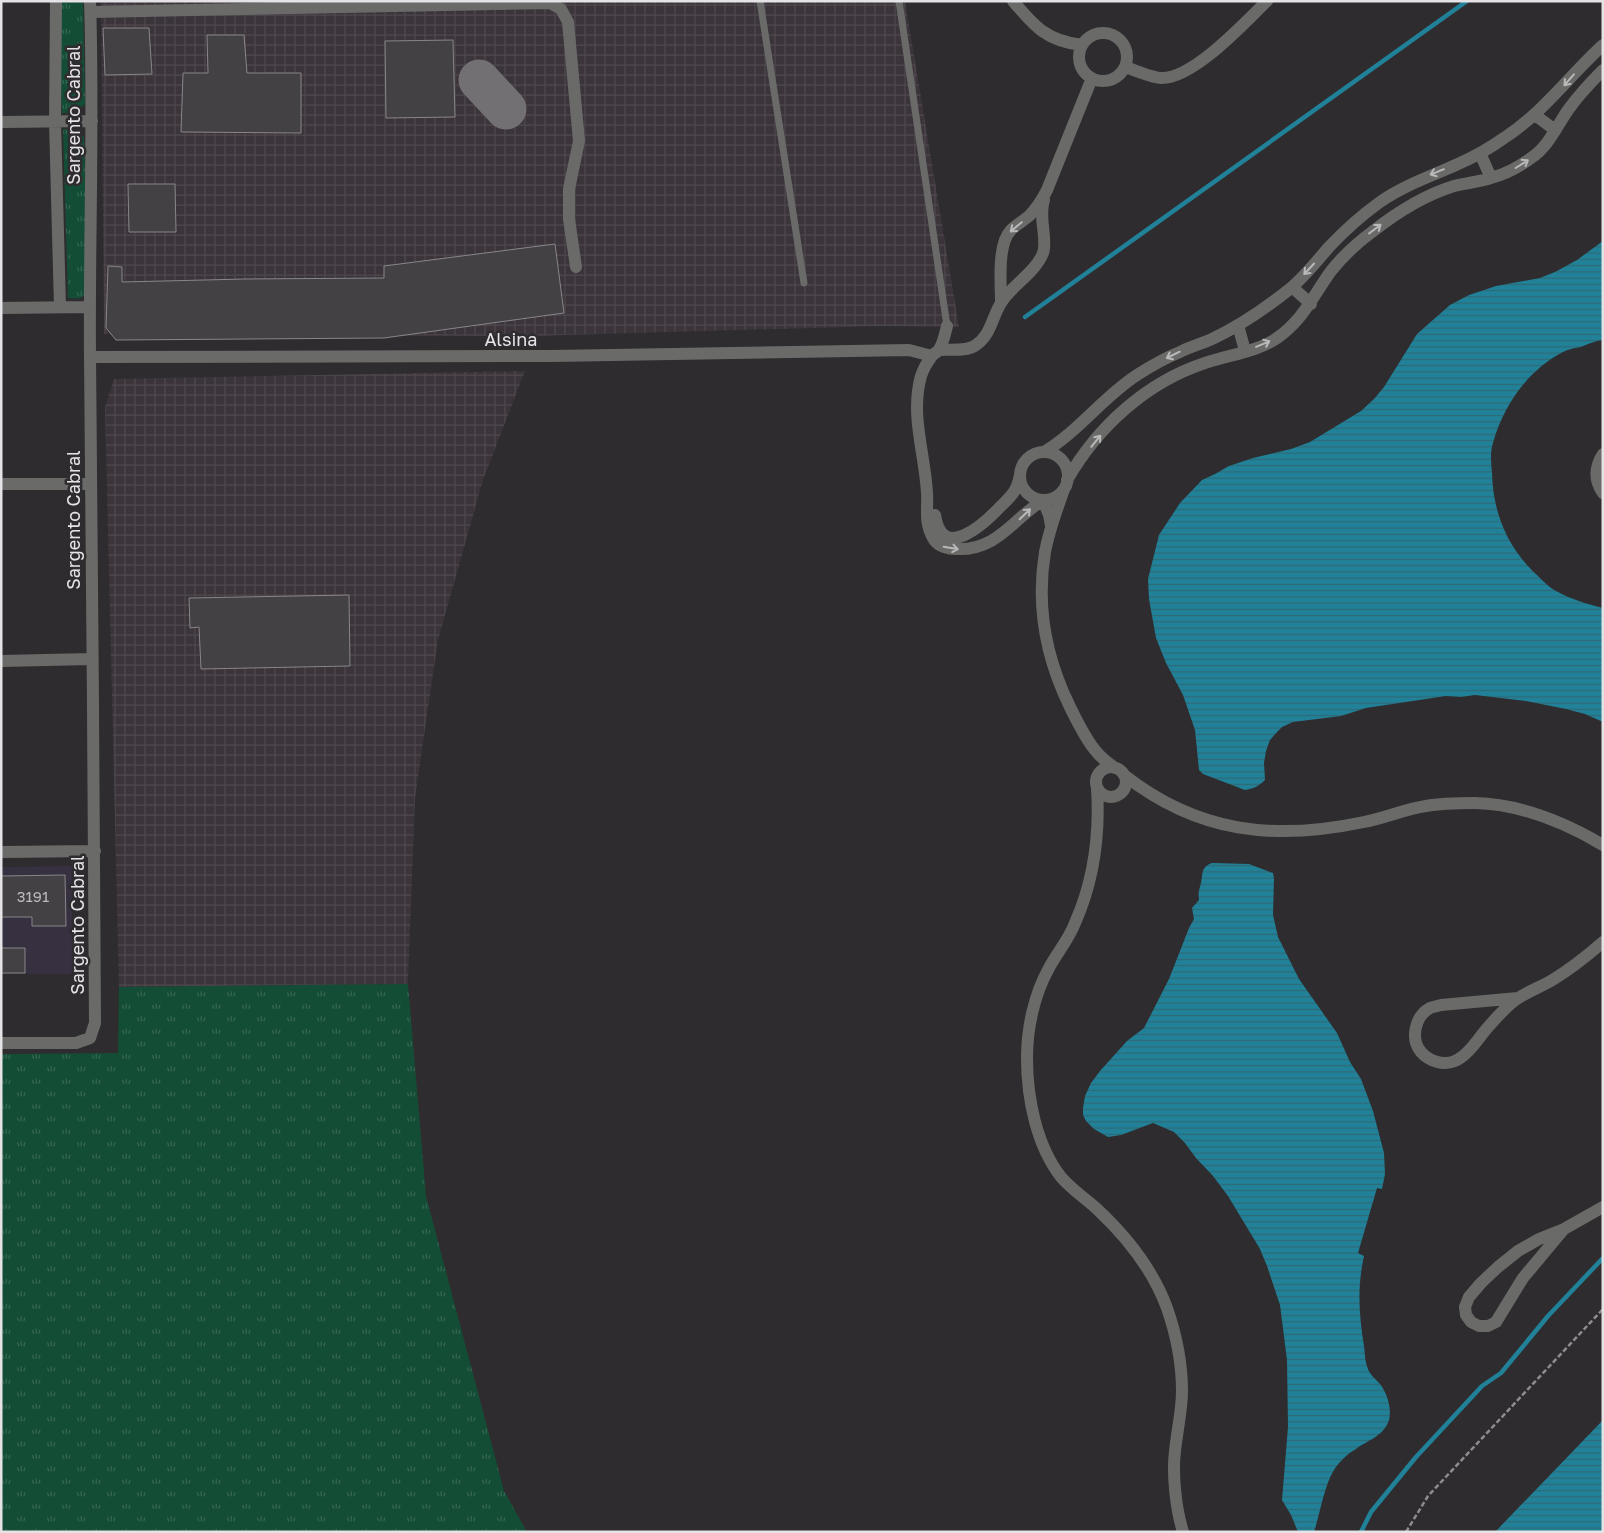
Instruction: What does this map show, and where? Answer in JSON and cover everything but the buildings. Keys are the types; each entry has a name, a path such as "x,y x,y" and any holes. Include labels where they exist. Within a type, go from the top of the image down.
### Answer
{"street":[{"name":"Sargento Cabral","path":"56,1 55,122 60,307"},
{"path":"1013,1 1042,32 1066,43 1082,45"},
{"path":"1125,67 1162,78 1179,74 1207,57 1267,1"},
{"path":"91,7 550,3 561,9 568,22 579,141 569,189 569,218 576,267"},
{"name":"Sargento Cabral","path":"1,1043 76,1042 90,1038 95,1023 89,307 92,121 91,7"},
{"path":"1102,33 1118,38 1123,43 1126,51 1125,67 1115,78 1100,81 1092,78 1086,74 1079,60 1082,45 1087,39 1102,33"},
{"path":"928,494 934,508 939,529 948,536 964,537 973,532 991,517 1015,491 1025,461 1030,456 1044,452 1056,445 1075,430 1114,393 1157,363 1180,351 1211,339 1261,311 1292,287 1345,231 1385,198 1480,153 1506,138 1535,116 1584,62 1603,45"},
{"path":"947,326 935,353 921,375 917,418 928,494 926,512 929,528 934,540 940,546 956,550 995,540 1032,506 1058,495 1074,468 1111,422 1145,393 1204,363 1245,351 1276,339 1299,319 1342,259 1366,236 1389,219 1438,192 1509,172 1533,157 1543,147 1581,93 1603,70"},
{"path":"1001,302 1038,262 1043,253 1042,207 1092,78"},
{"path":"1535,116 1555,130"},
{"path":"1,122 92,121"},
{"path":"1480,153 1491,178"},
{"path":"1001,302 1005,238 1011,230 1038,206 1047,190"},
{"path":"1292,287 1311,304"},
{"name":"Alsina","path":"90,357 551,356 909,350 935,353 974,347 984,339 1001,302"},
{"path":"1,308 89,307"},
{"path":"1238,325 1245,351"},
{"path":"1044,452 1058,456 1066,467 1065,485 1045,550 1041,594 1046,640 1061,688 1095,750 1098,760 1096,784 1099,819 1096,849 1084,901 1074,925 1048,970 1031,1017 1027,1058 1028,1081 1037,1126 1054,1167 1063,1179 1121,1233 1146,1268 1166,1306 1178,1349 1182,1391 1174,1454 1177,1505 1182,1532"},
{"path":"1603,454 1597,463 1595,475 1597,485 1603,493"},
{"path":"1020,475 1024,489 1029,494 1043,500 1049,514 1051,526"},
{"path":"1,484 91,484"},
{"path":"1,661 91,659"},
{"path":"1095,750 1151,794 1179,809 1233,827 1273,832 1298,832 1363,822 1425,806 1476,803 1503,806 1537,814 1580,831 1603,845"},
{"path":"1098,775 1106,768 1120,771 1127,784 1121,794 1104,810 1099,819"},
{"path":"1097,788 1100,793 1109,798 1121,794 1140,792 1151,794"},
{"path":"1,852 94,851"},
{"path":"1518,998 1440,1005 1429,1008 1417,1022 1415,1032 1420,1050 1427,1058 1437,1063 1449,1064 1458,1060 1466,1054 1489,1026 1518,998 1552,981 1603,942"},
{"path":"1564,1229 1523,1278 1496,1322 1488,1326 1479,1326 1471,1322 1466,1315 1469,1297 1481,1283 1518,1250 1564,1229 1603,1207"}],"lane":[{"path":"760,1 804,284"},
{"path":"899,1 947,326"}],"path":[{"path":"1406,1532 1428,1496 1603,1309"}],"shaded area":[{"path":"101,1 905,1 959,327 881,326 530,336 104,334"},
{"path":"525,371 483,480 438,640 415,798 408,984 119,987 105,407 114,379"},
{"path":"72,866 73,974 1,974 1,867"}],"green space":[{"path":"58,1 83,1 85,104 75,111 66,113 62,113"},
{"path":"63,129 75,131 84,137 88,292 84,296 77,298 68,298"},
{"path":"408,984 426,1196 504,1491 527,1532 1,1532 1,1054 118,1053 119,987"}],"water":[{"path":"1603,241 1603,340 1563,352 1550,360 1528,379 1503,416 1491,450 1491,458 1495,503 1499,517 1504,530 1519,555 1554,590 1573,599 1603,608 1603,722 1585,714 1526,701 1475,695 1461,697 1446,696 1366,708 1341,716 1293,722 1282,727 1270,740 1266,751 1264,763 1265,780 1251,789 1245,790 1203,774 1199,770 1195,730 1183,695 1166,663 1156,638 1149,599 1148,579 1159,535 1180,503 1202,480 1229,466 1310,442 1361,411 1384,387 1417,334 1450,305 1469,295 1496,286 1540,278 1555,272 1577,260"},
{"path":"1212,863 1249,864 1273,873 1273,915 1278,937 1299,979 1337,1033 1350,1062 1361,1079 1373,1111 1384,1153 1385,1174 1382,1189 1377,1188 1358,1253 1364,1256 1360,1279 1360,1301 1366,1361 1369,1371 1387,1396 1390,1411 1389,1420 1380,1434 1349,1453 1334,1470 1325,1492 1314,1532 1298,1532 1282,1500 1288,1427 1287,1360 1280,1305 1260,1249 1228,1196 1174,1132 1153,1123 1121,1135 1108,1137 1094,1129 1083,1115 1085,1096 1091,1083 1127,1041 1144,1028 1169,979 1194,919 1192,908 1199,900 1203,871 1206,866"},
{"path":"1603,1420 1603,1532 1495,1532"}],"waterway":[{"path":"1025,317 1467,1"},
{"path":"1361,1532 1371,1512 1416,1457 1482,1386 1501,1373 1548,1316 1603,1258"}],"taxiway":[{"path":"479,80 506,109"}]}
